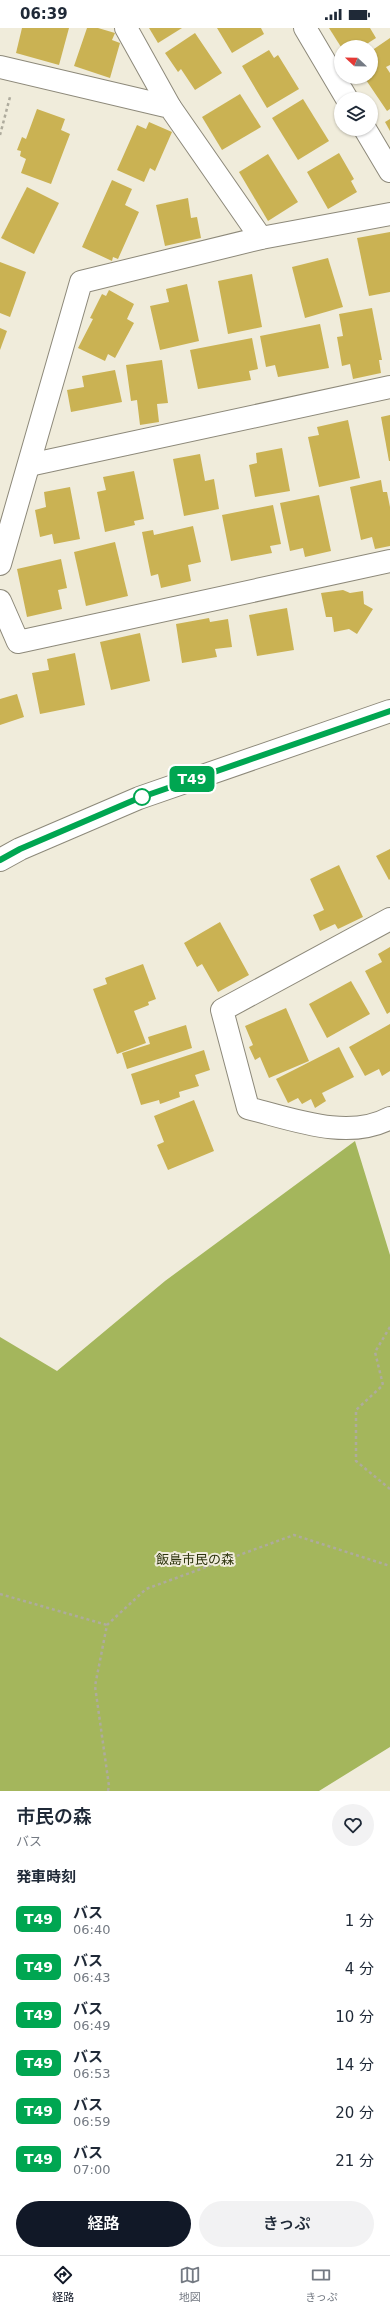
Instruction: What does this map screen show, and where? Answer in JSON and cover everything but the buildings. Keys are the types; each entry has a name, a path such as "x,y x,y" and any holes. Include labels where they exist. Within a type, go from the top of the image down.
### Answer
{"street":[{"path":"126,28 170,107 261,238"},
{"path":"305,28 343,92"},
{"path":"9,70 170,107"},
{"path":"369,136 390,171"},
{"path":"0,564 80,282 261,238 390,214"},
{"path":"29,465 390,387"},
{"path":"0,601 18,642 390,561"},
{"path":"0,860 20,849 139,798 390,711"},
{"path":"390,919 222,1010 248,1108 331,1128 376,1126 390,1118"}],"path":[{"path":"0,135 9,70"},
{"path":"390,1327 375,1352 383,1385 356,1410 356,1461 390,1489"},
{"path":"108,1791 109,1786 95,1686 107,1625 146,1589 294,1535 390,1566"},
{"path":"0,1594 107,1625"}],"green space":[{"name":"飯島市民の森","path":"355,1141 390,1255 390,1747 319,1791 0,1791 0,1337 57,1371 165,1281"}],"bus line":[{"name":"T49","path":"0,860 20,849 139,798 390,711"}]}
